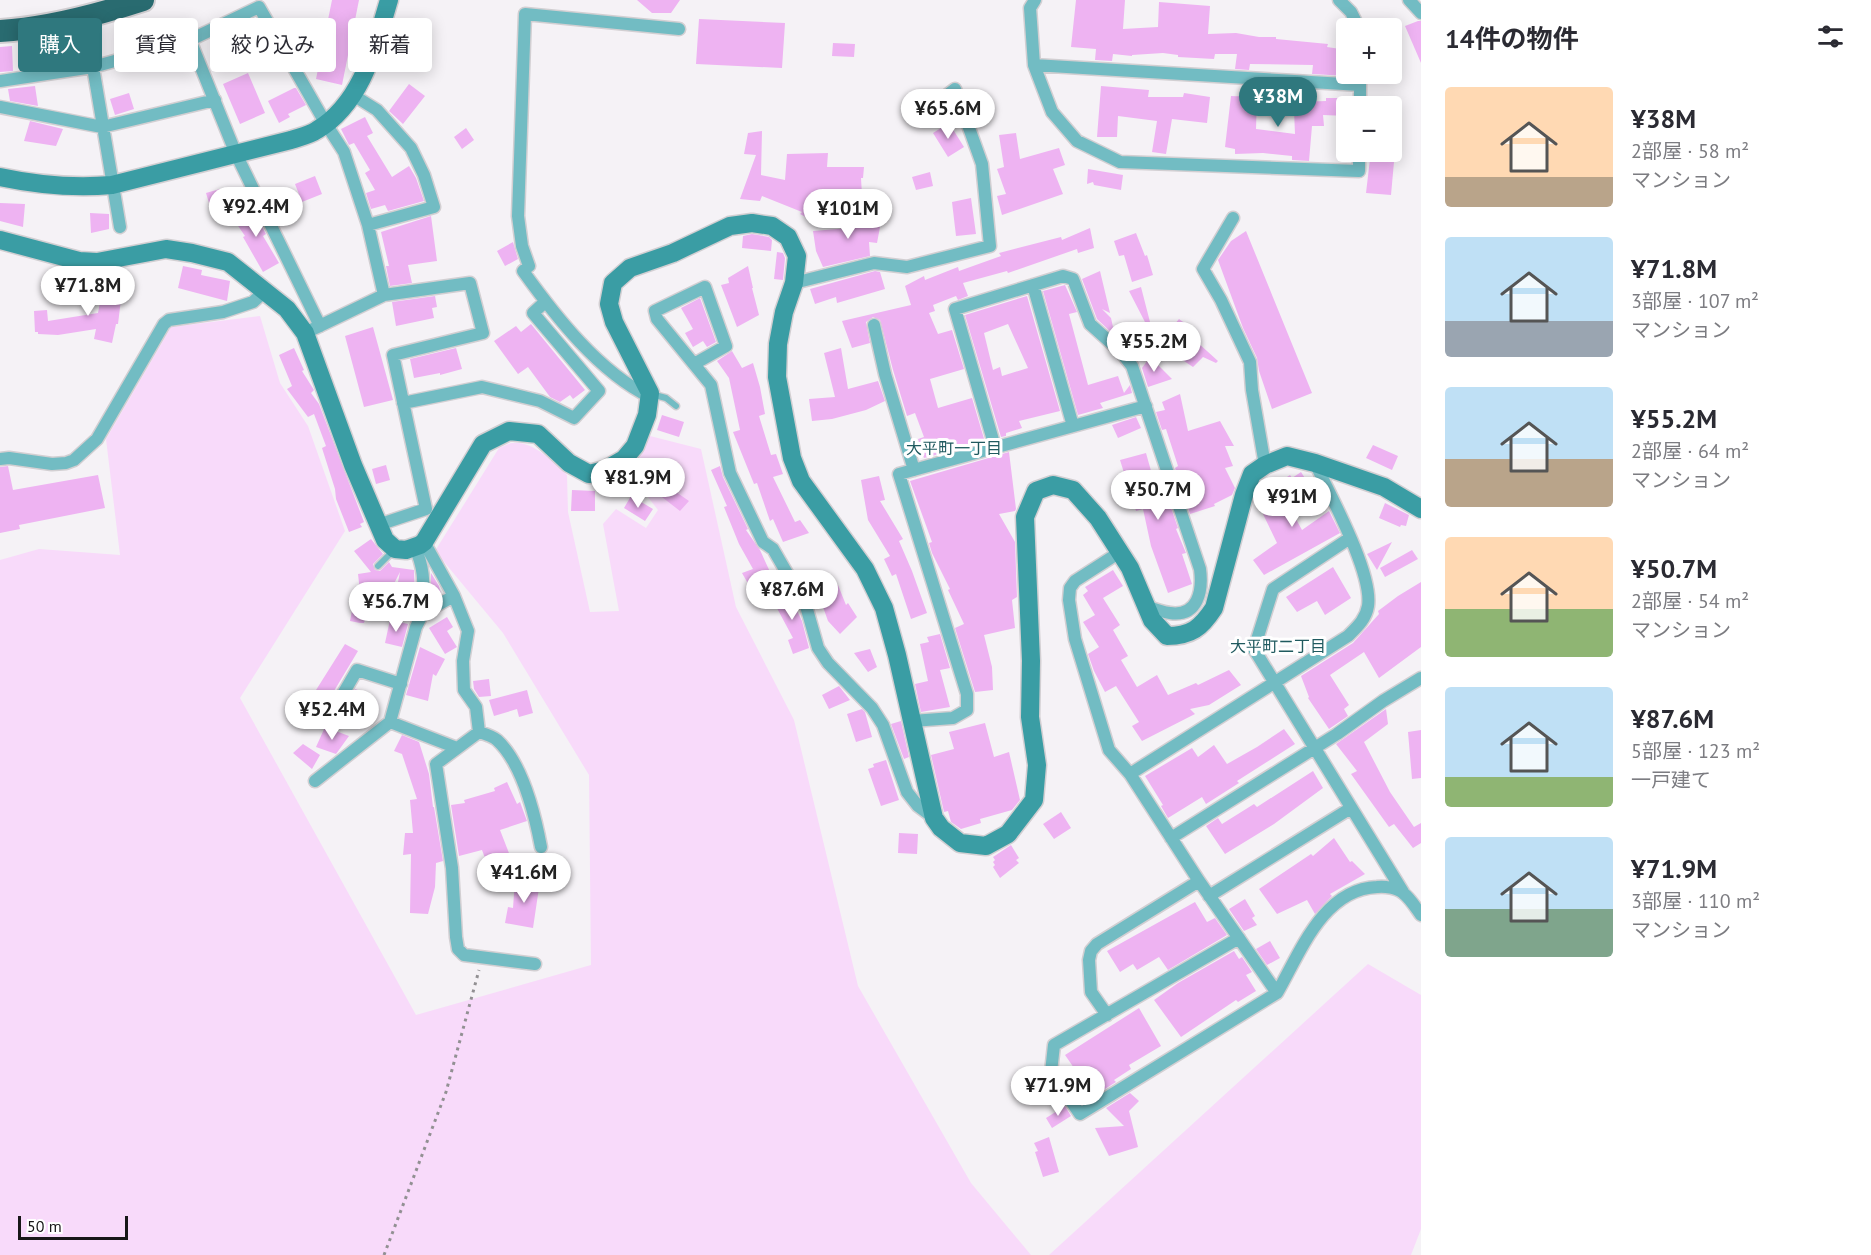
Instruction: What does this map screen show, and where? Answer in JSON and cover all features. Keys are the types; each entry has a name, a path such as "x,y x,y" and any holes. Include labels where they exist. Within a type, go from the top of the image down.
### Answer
{"highway":[{"path":"0,31 102,14 143,0"}],"street":[{"path":"0,177 28,183 87,187 112,185 315,132 346,105 353,95 365,71 389,0"},
{"path":"1035,0 1030,8 1034,65 1052,112 1077,141 1120,162 1359,171 1359,162"},
{"path":"1339,0 1354,18"},
{"path":"1409,0 1421,13"},
{"path":"198,36 259,7 344,152 368,225 384,295"},
{"path":"650,395 632,388 609,372 545,302 523,271 529,266 522,246 518,216 525,14 679,29"},
{"path":"198,59 236,154 313,330 353,465 385,540 395,549 405,550 419,545 483,444 509,431 538,434 569,463 589,474 605,470 624,459 635,446 647,415 650,395 614,322 609,304 613,283 630,268 673,253 730,226 752,222 772,226 788,237 797,256 794,284 784,312 778,344 777,377 792,458 801,481 865,569 884,608 934,818"},
{"path":"1034,65 1336,78"},
{"path":"0,81 60,72"},
{"path":"94,72 120,227"},
{"path":"794,284 874,263 908,267 990,246 982,164 955,89 946,96"},
{"path":"353,95 378,110 411,148 424,175 434,207 368,225"},
{"path":"0,107 102,127 215,100"},
{"path":"1233,218 1203,269 1221,300 1250,362 1252,390 1265,465"},
{"path":"0,240 79,261 97,262 166,249 228,262 313,330"},
{"path":"995,447 955,309 1063,276 1073,279 1090,324 1121,352 1132,366 1200,569 1202,586 1199,599 1186,611 1171,614 1146,606"},
{"path":"313,330 384,295 470,283 483,333 393,355 426,509 378,525"},
{"path":"1033,285 1073,426"},
{"path":"694,364 726,346 705,287 655,311 657,318 694,364 711,385 730,474 763,542 773,549 806,606 818,648 828,663 872,708 883,725 907,792 918,806 960,843 986,846 1008,834 1034,800 1037,765 1030,717 1031,661 1026,517 1035,491 1053,485 1073,490 1098,518 1120,552 1130,568 1152,620 1167,636 1184,636 1205,622 1214,608 1244,495 1252,474 1265,465 1287,456 1315,463 1384,487 1421,509"},
{"path":"0,459 9,458 52,464 74,460 97,439 164,324 169,320 223,312 253,302 265,291"},
{"path":"403,403 482,387 540,401 574,418 599,390 533,313 545,302"},
{"path":"874,325 885,374 914,470"},
{"path":"912,721 953,718 967,710 967,694 899,474 1146,406"},
{"path":"1130,774 1348,636 1364,618 1368,604 1367,582 1350,538 1315,463"},
{"path":"1350,538 1273,589 1254,649 1403,892 1421,915"},
{"path":"419,545 454,596 468,631 463,660 464,690 476,707 480,732"},
{"path":"315,781 390,722 416,627 423,613 424,576 419,545"},
{"path":"1120,552 1075,581 1070,588 1069,600 1075,639 1109,750 1130,774 1209,896 1277,993"},
{"path":"423,613 454,596"},
{"path":"333,711 357,670 400,684"},
{"path":"1171,838 1314,749 1383,701 1421,678"},
{"path":"390,722 457,748"},
{"path":"480,732 436,764 452,868 458,949 464,956 535,964"},
{"path":"480,732 495,738 511,757 534,809 541,848"},
{"path":"1209,896 1351,808"},
{"path":"1107,1016 1091,992 1089,960 1091,951 1097,944 1199,881"},
{"path":"1239,938 1054,1045 1051,1072 1080,1114 1277,993 1323,915 1338,900 1362,887 1384,886 1403,892"}],"lane":[{"path":"650,395 666,398 676,406"},
{"path":"378,566 395,549"}],"path":[{"path":"384,1255 446,1092 479,970"}],"shaded area":[{"path":"260,316 280,383 308,426 345,531 240,698 416,1015 591,965 589,775 503,633 435,551 499,448 513,443 528,445 543,453 567,475 568,512 590,612 619,611 603,524 616,509 646,528 658,510 630,474 650,436 701,449 736,607 794,720 858,986 971,1183 1031,1255 0,1255 0,560 39,549 120,555 106,439 171,327"},
{"path":"1368,964 1421,995 1421,1229 1411,1255 1049,1255"}],"building":[{"path":"332,0 359,0 355,18 348,18 348,55 342,85 316,79 317,72 336,72 336,18 328,18"},
{"path":"637,0 680,0 671,13 652,13"},
{"path":"1076,0 1125,0 1123,29 1158,27 1159,2 1210,6 1208,34 1236,33 1328,44 1327,47 1336,48 1336,75 1312,74 1313,65 1250,64 1249,70 1235,69 1237,54 1215,54 1214,59 1178,57 1178,55 1163,53 1132,56 1113,54 1112,61 1095,60 1096,49 1071,47"},
{"path":"699,19 785,23 782,68 696,64"},
{"path":"1421,21 1421,63 1405,26"},
{"path":"833,43 855,44 854,57 832,56"},
{"path":"12,46 13,71 0,72 0,47"},
{"path":"248,73 265,113 240,124 223,84"},
{"path":"409,84 425,96 403,124 389,111"},
{"path":"35,86 38,106 10,101 8,89"},
{"path":"1101,86 1149,90 1148,97 1183,97 1184,93 1210,97 1207,123 1172,119 1166,154 1152,152 1157,121 1118,116 1117,137 1097,137"},
{"path":"294,88 306,105 288,114 290,117 279,123 268,101"},
{"path":"129,93 134,109 115,115 110,99"},
{"path":"1231,96 1257,97 1256,129 1295,134 1294,110 1300,109 1300,102 1326,101 1326,98 1336,98 1336,116 1323,115 1324,126 1312,126 1309,161 1292,160 1292,156 1263,153 1235,154 1235,149 1225,147"},
{"path":"365,117 373,133 367,136 392,177 409,166 424,201 388,211 385,205 371,209 366,193 375,190 365,173 370,170 354,143 349,145 341,129"},
{"path":"30,121 63,129 56,146 24,141"},
{"path":"949,123 964,147 948,157 933,133"},
{"path":"466,128 474,140 462,149 454,137"},
{"path":"762,131 761,175 785,180 787,154 828,153 827,167 864,167 863,178 861,178 862,195 836,196 817,223 800,214 802,212 762,196 760,201 740,199 756,155 744,154 748,133"},
{"path":"1016,133 1020,159 1059,148 1065,165 1053,169 1063,194 1002,215 997,196 1006,194 997,169 1004,167 999,135"},
{"path":"1370,162 1394,162 1391,195 1366,193"},
{"path":"1088,169 1123,175 1121,190 1094,185 1093,182 1087,184"},
{"path":"930,172 933,186 916,190 912,177"},
{"path":"315,176 322,194 302,202 295,184"},
{"path":"220,189 226,210 212,213 206,193"},
{"path":"971,198 976,234 956,236 952,202"},
{"path":"291,202 299,216 280,226 273,212"},
{"path":"0,203 25,204 23,227 0,221"},
{"path":"250,205 266,234 263,236 279,263 263,272 243,237 245,236 232,217"},
{"path":"865,208 883,211 877,243 869,242 870,256 823,267 816,251 813,231 862,227"},
{"path":"90,213 109,214 109,229 91,233"},
{"path":"431,216 437,261 408,265 412,283 390,286 386,266 389,266 381,232"},
{"path":"1090,228 1094,248 1078,253 1077,249 1008,273 1007,271 963,283 968,296 958,300 956,296 933,305 935,311 929,313 938,334 952,330 964,369 930,379 938,408 972,398 985,442 924,458 918,439 924,437 915,413 907,416 880,320 873,317 866,322 870,343 852,348 842,321 911,305 905,286 924,276 925,280 958,267 959,271 1001,256 999,253 1061,237 1062,240"},
{"path":"1246,231 1312,393 1272,409 1257,358 1243,328 1218,260 1231,241"},
{"path":"1136,233 1145,256 1147,255 1153,275 1132,282 1124,255 1119,256 1114,241"},
{"path":"752,234 769,237 772,240 771,251 742,248 743,236"},
{"path":"513,242 518,259 505,266 497,251"},
{"path":"777,252 783,253 785,258 783,280 774,279"},
{"path":"183,266 202,270 201,275 230,281 227,301 178,288"},
{"path":"748,266 759,315 737,327 721,285 729,283 728,278"},
{"path":"875,271 880,272 885,289 837,303 836,297 815,304 810,289"},
{"path":"1100,271 1110,313 1102,309 1111,318 1115,336 1097,319 1082,279"},
{"path":"104,280 123,283 118,324 116,324 112,343 94,339 96,329 58,335 35,332 34,311 47,310 48,321 98,313"},
{"path":"1065,285 1077,312 1069,314 1088,385 1118,376 1124,393 1130,385 1132,393 1100,403 1103,408 1078,415 1043,291"},
{"path":"1141,287 1150,322 1146,324 1129,291"},
{"path":"435,296 437,307 432,308 434,318 396,326 392,302"},
{"path":"1027,296 1060,411 1019,421 1022,428 1001,437 965,315","holes":["1008,324 1028,368 1002,376 1000,367 993,370 984,333"]},
{"path":"700,298 716,342 707,347 703,341 693,347 685,333 693,329 681,308"},
{"path":"1179,319 1190,327 1186,332 1218,361 1216,363 1203,357 1193,367 1181,359 1189,350 1163,338"},
{"path":"531,324 585,390 573,399 570,395 560,402 550,397 528,367 518,374 494,341 516,326 521,332"},
{"path":"373,327 393,400 364,407 345,336"},
{"path":"294,348 304,370 302,371 314,390 311,393 319,404 364,522 360,524 362,527 349,532 336,499 322,448 326,446 314,414 308,417 287,389 292,386 279,355"},
{"path":"456,348 462,369 440,375 440,373 414,378 410,359"},
{"path":"841,348 848,389 878,381 885,401 866,410 832,419 812,421 809,399 835,397 824,353"},
{"path":"732,351 742,368 753,363 765,414 759,416 771,455 776,454 783,474 773,477 795,522 800,520 809,533 783,542 773,519 770,521 757,483 754,484 733,432 740,430 729,378 717,361"},
{"path":"1150,357 1172,379 1148,387 1142,368"},
{"path":"1180,394 1188,431 1220,421 1234,446 1225,446 1233,466 1225,468 1235,488 1232,495 1214,504 1215,506 1190,514 1175,468 1178,466 1166,429 1162,430 1156,412 1165,410 1162,402"},
{"path":"662,415 684,422 679,437 657,430"},
{"path":"1136,417 1141,428 1118,438 1112,425"},
{"path":"1373,445 1398,456 1392,470 1366,458"},
{"path":"1009,452 1016,509 999,514 1015,542 1017,597 1012,600 1015,628 984,635 992,667 993,690 975,692 955,628 964,624 932,553 929,543 932,542 910,481"},
{"path":"1146,453 1153,478 1160,475 1178,528 1176,529 1186,553 1182,554 1192,584 1168,593 1151,546 1143,509 1136,511 1120,460"},
{"path":"386,465 390,480 376,484 372,469"},
{"path":"8,466 13,490 98,475 105,508 19,525 20,529 0,533 0,467"},
{"path":"720,466 748,529 746,530 760,550 776,585 754,594 742,573 753,569 739,544 724,507 727,506 711,470"},
{"path":"1301,472 1310,486 1286,501 1302,530 1329,511 1340,533 1264,575 1253,560 1277,543 1263,514 1279,503 1270,488 1290,475 1292,478"},
{"path":"879,476 885,500 880,501 903,539 899,541 927,613 911,619 896,574 892,576 884,559 890,556 868,520 861,480"},
{"path":"663,483 689,501 680,511 658,494"},
{"path":"572,490 595,491 595,511 571,511"},
{"path":"631,496 653,509 645,521 624,508"},
{"path":"1385,503 1409,515 1406,526 1401,525 1400,527 1379,518"},
{"path":"371,539 383,554 373,564 375,570 380,571 389,562 392,567 414,570 415,600 395,597 400,572 378,615 367,614 364,623 360,623 350,621 354,600 361,600 358,574 371,572 354,551"},
{"path":"1392,542 1377,570 1367,554"},
{"path":"1412,550 1418,559 1385,577 1380,568"},
{"path":"1333,567 1351,598 1325,615 1317,601 1297,612 1286,597"},
{"path":"1113,570 1123,586 1103,598 1120,625 1113,630 1128,656 1121,660 1137,687 1157,675 1168,695 1196,683 1198,685 1229,670 1241,685 1209,705 1190,709 1195,714 1142,741 1132,726 1139,722 1116,686 1105,692 1088,654 1099,647 1083,622 1095,615 1083,595 1088,591 1085,587"},
{"path":"431,573 441,594 431,598"},
{"path":"1421,582 1421,647 1379,678 1364,652 1330,675 1349,705 1344,709 1348,716 1329,729 1308,698 1301,676 1353,643 1379,614 1378,611"},
{"path":"838,585 846,605 848,603 857,617 840,634 828,621 818,593"},
{"path":"787,590 802,621 809,648 793,654 788,640 793,638 771,597"},
{"path":"447,617 453,627 447,631 457,647 445,654 429,628"},
{"path":"390,620 408,624 402,647 385,643"},
{"path":"940,634 950,668 940,670 950,707 921,712 915,684 928,681 920,644 929,642 927,637"},
{"path":"345,644 358,651 325,706 311,698"},
{"path":"420,647 445,659 436,676 433,674 428,701 406,695"},
{"path":"870,649 877,667 868,672 854,653"},
{"path":"489,679 491,696 479,697 474,689 473,681"},
{"path":"839,686 850,700 829,709 822,695"},
{"path":"355,689 366,693 366,700 378,703 371,718 345,707"},
{"path":"527,690 533,713 519,717 517,709 494,716 489,700"},
{"path":"862,709 865,712 872,737 856,742 847,714"},
{"path":"1386,709 1388,724 1364,742 1390,792 1414,827 1421,823 1421,843 1413,848 1394,824 1389,827 1351,774 1357,771 1336,744"},
{"path":"901,721 909,757 904,759 891,724"},
{"path":"985,723 994,757 1009,752 1020,800 1012,810 980,819 981,823 961,829 951,822 948,811 944,812 931,755 954,749 949,732"},
{"path":"325,727 349,736 336,754 316,747"},
{"path":"1284,729 1295,744 1206,804 1202,797 1168,818 1161,806 1163,805 1145,776 1192,748 1198,757 1214,745 1227,764"},
{"path":"1421,730 1421,778 1412,779 1408,732"},
{"path":"402,735 419,742 429,774 443,861 436,863 435,887 428,914 410,913 411,854 403,855 405,833 413,833 410,800 417,799 402,754 394,751"},
{"path":"303,744 320,755 312,769 293,753"},
{"path":"886,760 899,800 881,806 868,769 874,767 873,764"},
{"path":"1313,771 1323,788 1274,824 1225,854 1206,826 1218,818 1222,824 1254,804 1257,807"},
{"path":"507,782 517,804 520,802 527,821 500,830 512,861 489,869 482,850 459,856 451,805 465,803 464,800 495,791 494,788"},
{"path":"1061,812 1071,828 1054,839 1043,824"},
{"path":"899,833 918,834 917,854 898,853"},
{"path":"1334,838 1350,862 1352,861 1365,874 1330,894 1332,896 1315,914 1307,900 1277,914 1259,889 1311,854 1313,856"},
{"path":"1011,845 1019,858 1016,860 1019,863 1000,878 993,867 995,860 993,857"},
{"path":"515,880 540,881 533,928 505,923 508,907 513,908"},
{"path":"1245,899 1255,916 1252,918 1257,925 1244,931 1229,909"},
{"path":"1195,902 1207,922 1215,918 1227,935 1168,970 1159,957 1137,970 1133,964 1120,972 1107,951"},
{"path":"1270,941 1280,958 1267,965 1256,949"},
{"path":"1234,951 1239,959 1242,957 1252,972 1246,975 1256,991 1238,1002 1236,1000 1181,1037 1154,1000 1178,983"},
{"path":"1139,1008 1161,1046 1129,1065 1131,1069 1094,1096 1089,1090 1084,1093 1076,1080 1081,1078 1065,1055"},
{"path":"1130,1093 1139,1101 1129,1111 1138,1147 1109,1156 1095,1128 1124,1126 1106,1108"},
{"path":"1065,1106 1071,1116 1052,1128 1046,1118"},
{"path":"1049,1137 1059,1172 1043,1177 1035,1152 1038,1151 1034,1143"}],"district":[{"name":"大平町一丁目","path":"954,448"},
{"name":"大平町二丁目","path":"1278,646"}]}
